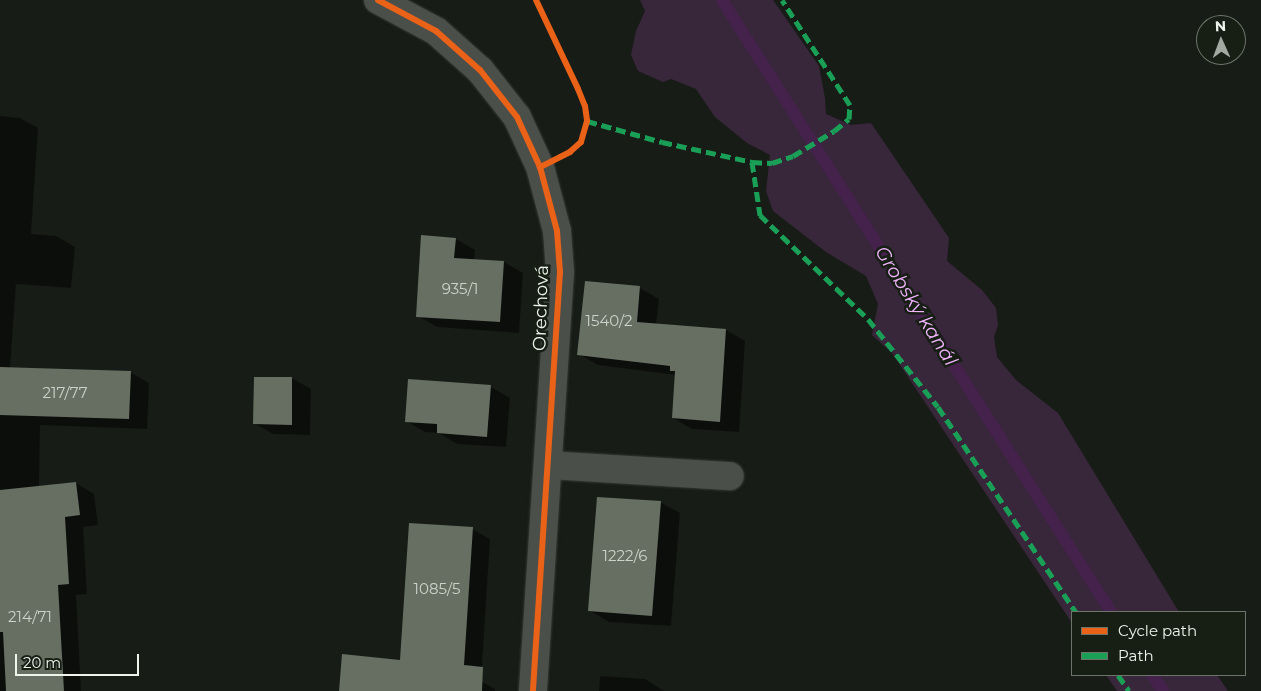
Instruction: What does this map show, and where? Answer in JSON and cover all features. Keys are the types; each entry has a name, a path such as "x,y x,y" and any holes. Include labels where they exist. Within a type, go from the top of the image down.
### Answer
{"street":[{"name":"Orechová","path":"378,0 436,31 480,70 517,117 540,167 557,231 560,272 533,691"},
{"path":"548,465 730,476"}],"shaded area":[{"path":"640,0 773,0 819,66 826,114 851,125 871,123 949,238 947,261 982,290 996,308 998,325 994,337 997,357 1016,380 1058,413 1178,611 1071,611 1071,622 892,353 872,335 878,304 866,276 826,252 773,211 766,191 770,155 747,143 715,117 696,89 671,79 663,82 638,71 631,55 636,31 645,11"},
{"path":"1107,676 1218,676 1228,691 1117,691"}],"building":[{"path":"421,235 456,238 454,258 504,261 500,322 416,317"},
{"path":"585,281 640,286 637,322 726,329 720,422 672,418 675,371 670,371 670,366 577,355"},
{"path":"0,367 131,371 129,419 0,415"},
{"path":"254,377 292,377 292,425 253,424"},
{"path":"408,379 491,385 487,437 437,433 437,424 405,422"},
{"path":"76,482 80,515 65,517 69,584 58,585 64,691 6,691 3,632 0,632 0,490"},
{"path":"597,497 661,501 652,616 588,611"},
{"path":"409,523 473,527 464,665 483,667 482,691 339,691 342,654 400,660"}],"waterway":[{"name":"Grobský kanál","path":"722,0 1110,611"},
{"name":"Grobský kanál","path":"1153,676 1163,691"}],"marked path":[{"path":"587,121 662,142 752,162 772,163 793,156 834,131 849,119 850,105 782,0"},
{"path":"752,162 760,215 868,319 938,407 1075,611"},
{"path":"1119,676 1129,691"}],"cycle path":[{"path":"378,0 436,31 480,70 517,117 540,167 557,231 560,272 533,691"},
{"path":"536,0 578,89 585,106 587,121 581,142 570,152 540,167"}]}
